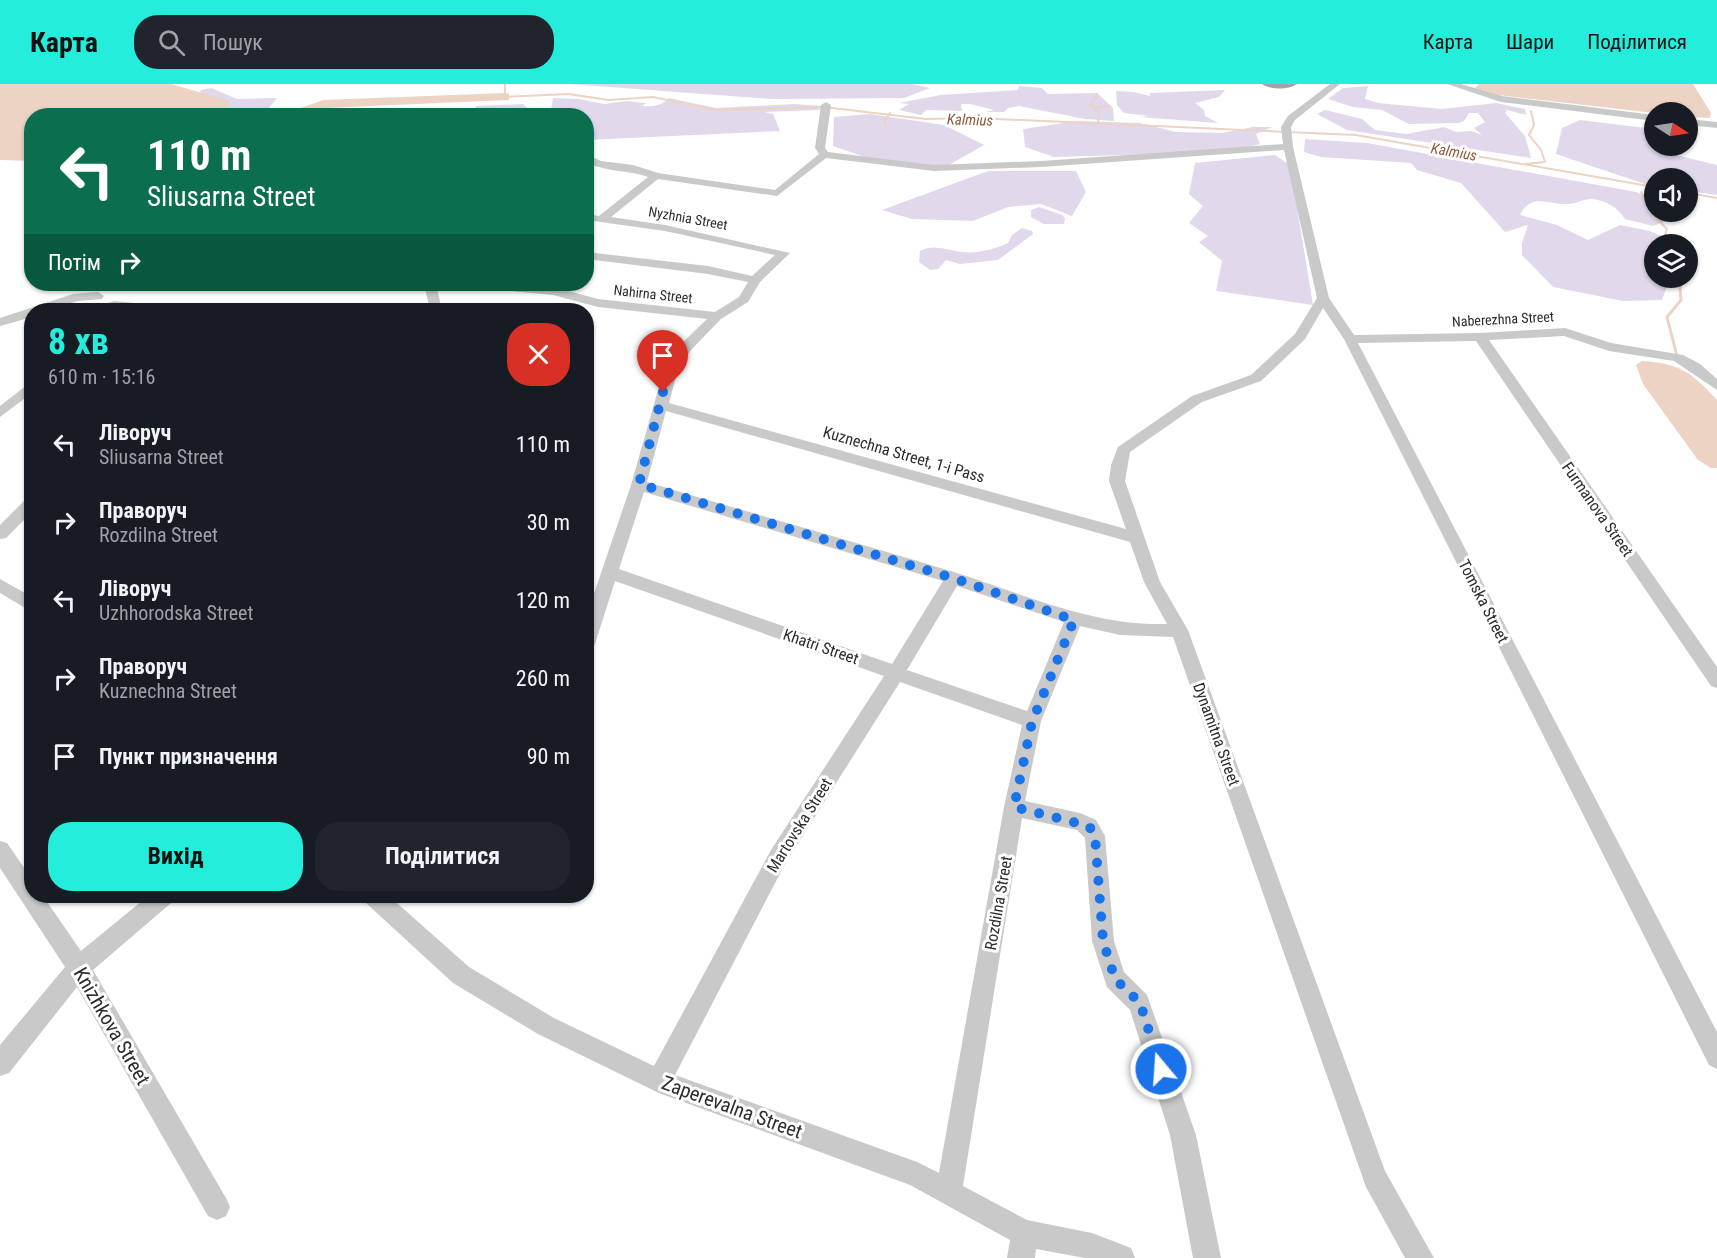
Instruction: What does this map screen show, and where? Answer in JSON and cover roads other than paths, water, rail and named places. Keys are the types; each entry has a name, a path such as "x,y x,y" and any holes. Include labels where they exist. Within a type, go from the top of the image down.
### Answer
{"main road":[{"path":"1268,84 1291,84"}],"street":[{"path":"594,162 633,168 656,176 777,193 824,155 934,168 1008,166 1288,136 1296,112 1336,84"},
{"path":"1451,84 1501,99 1644,117"},
{"path":"824,155 820,148 825,107"},
{"path":"1698,123 1717,125"},
{"name":"Tomska Street","path":"1288,136 1323,298 1350,339 1717,1057"},
{"path":"602,219 656,176"},
{"name":"Nyzhnia Street","path":"594,218 665,228 784,253 755,280"},
{"name":"Nahirna Street","path":"594,256 685,266 755,280"},
{"path":"594,619 639,484 671,369 686,347 717,316 744,299 755,280"},
{"path":"56,303 78,291"},
{"name":"Nahirna Street","path":"566,291 598,303 717,316"},
{"name":"Dynamitna Street","path":"1323,298 1300,336 1256,378 1197,399 1123,450 1118,465 1117,481 1152,582 1179,630 1375,1178 1420,1258"},
{"path":"64,300 86,303"},
{"path":"594,307 598,303"},
{"path":"0,322 24,315"},
{"name":"Naberezhna Street","path":"1350,339 1480,337 1565,332 1609,347 1678,358 1695,367 1717,386"},
{"name":"Furmanova Street","path":"1480,337 1717,681"},
{"path":"0,412 24,392"},
{"name":"Kuznechna Street, 1-i Pass","path":"661,405 1137,538"},
{"path":"639,484 953,578 1074,620 1146,633 1179,630"},
{"path":"0,534 24,510"},
{"name":"Khatri Street","path":"609,572 1032,722"},
{"name":"Martovska Street","path":"660,1081 778,857 896,673 953,578"},
{"path":"0,586 24,601"},
{"name":"Rozdilna Street","path":"950,1193 1014,807 1032,722 1074,620"},
{"path":"1014,807 1080,822 1089,826 1095,836 1103,941 1115,979 1140,1003 1184,1136 1207,1258"},
{"name":"Knizhkova Street","path":"0,849 24,885"},
{"name":"Knizhkova Street","path":"36,903 79,967 217,1207"},
{"path":"0,1064 79,967 155,903"},
{"name":"Zaperevalna Street","path":"382,903 461,975 546,1026 660,1081 917,1175 950,1193 1023,1246 1092,1246 1121,1258"}],"waterway":[{"name":"Kalmius","path":"505,84 505,97 568,94 609,100 653,97 715,110 824,107 889,115"},
{"path":"1097,94 1090,104 1099,113 1098,124"},
{"name":"Kalmius","path":"310,108 323,104 505,97"},
{"path":"1096,108 1109,106"},
{"path":"1525,164 1545,162 1541,150 1529,135 1534,125 1531,111"},
{"path":"887,129 884,122 889,115"},
{"name":"Kalmius","path":"889,115 925,119 974,118 1098,124"},
{"name":"Kalmius","path":"1098,124 1356,135 1644,185"},
{"path":"1641,192 1655,217 1667,229 1665,234"},
{"name":"Kalmius","path":"1698,195 1717,198"},
{"path":"1677,356 1667,317 1681,300 1680,288"}]}
